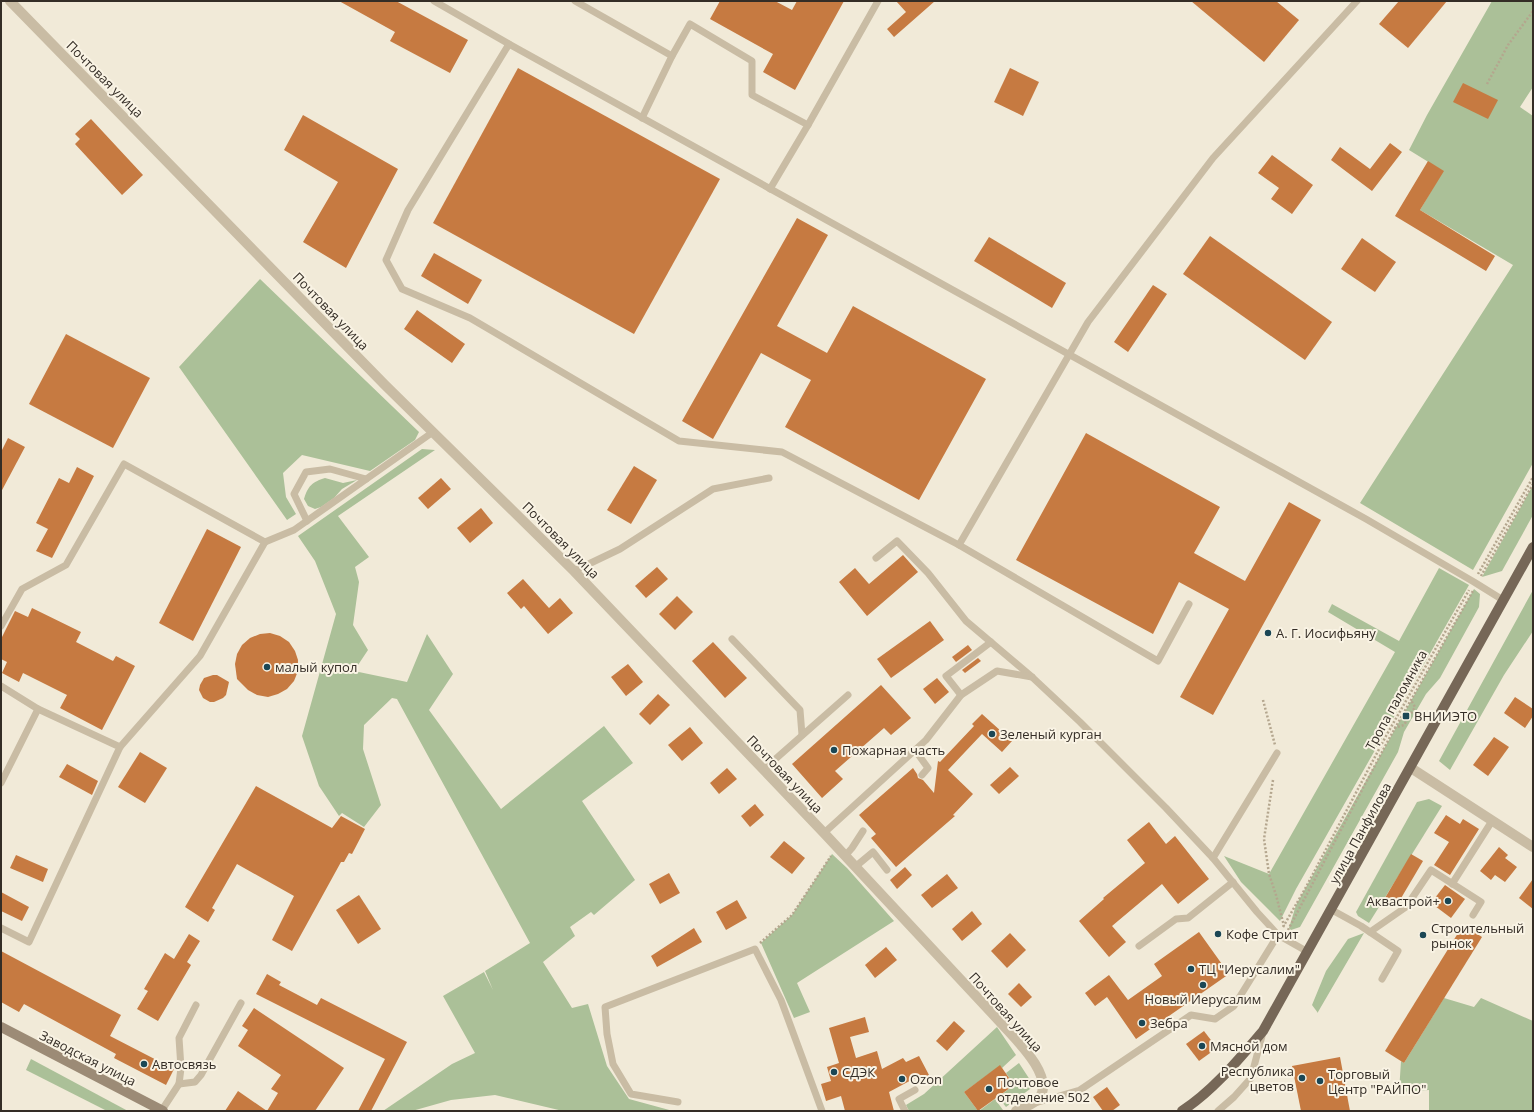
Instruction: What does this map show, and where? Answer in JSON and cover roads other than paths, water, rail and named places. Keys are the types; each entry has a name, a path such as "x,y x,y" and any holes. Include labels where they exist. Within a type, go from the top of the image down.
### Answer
{"main road":[{"name":"улица Панфилова","path":"1182,1111 1197,1101 1223,1077 1263,1031 1332,910 1533,547"},
{"name":"Заводская улица","path":"1,1027 163,1111"}],"street":[{"name":"Почтовая улица","path":"10,1 380,380 574,570 824,833 1002,1024 1028,1054 1039,1070 1043,1080 1040,1097 1016,1111"},
{"path":"1411,768 1533,847"}],"lane":[{"path":"434,1 1347,509 1503,600"},
{"path":"576,1 672,56"},
{"path":"770,189 878,1"},
{"path":"959,545 1088,322 1213,158 1356,1"},
{"path":"642,118 672,56 690,24 752,61 752,96 808,125"},
{"path":"509,44 408,210 392,246 386,260 402,289 470,318 679,442 782,452 959,545 1158,661 1190,604"},
{"path":"1,928 29,942 120,746 200,656 265,542 294,530 433,432"},
{"path":"1,626 22,589 66,565 124,464 265,542"},
{"path":"307,521 294,494 306,472 330,469 366,479"},
{"path":"574,570 620,549 713,489 769,478"},
{"path":"876,558 897,541 928,573 966,621 1032,677 1080,722 1213,858 1281,937 1308,952"},
{"path":"732,639 800,710 802,735"},
{"path":"961,695 946,676 991,642"},
{"path":"824,833 926,740 961,695 997,671 1032,677"},
{"path":"1,686 38,710 120,746"},
{"path":"763,770 848,695"},
{"path":"1,783 38,710"},
{"path":"915,750 928,768 922,775"},
{"path":"1213,858 1277,754"},
{"path":"1452,884 1492,821"},
{"path":"845,856 863,831"},
{"path":"855,867 873,852 887,870"},
{"path":"1370,932 1406,907 1431,870 1481,902 1473,915"},
{"path":"1139,946 1176,919 1188,918 1233,882"},
{"path":"1332,910 1370,932 1398,951 1382,979"},
{"path":"1030,1104 1080,1090 1191,1015 1214,1019 1234,1006 1281,937"},
{"path":"678,1102 632,1094 613,1064 607,1034 605,1007 755,949 781,1000 822,1111"},
{"path":"179,1084 195,1082 201,1075 241,1003"},
{"path":"163,1111 179,1084 181,1068 179,1038 196,1005"},
{"path":"1218,1111 1234,1097 1251,1078 1263,1031"},
{"path":"905,1111 899,1099 916,1090"}],"place":[{"name":"А. Г. Иосифьяну","path":"1268,633"},
{"name":"малый купол","path":"267,667"},
{"name":"ВНИИЭТО","path":"1406,716"},
{"name":"Зеленый курган","path":"992,734"},
{"name":"Пожарная часть","path":"834,750"},
{"name":"Аквастрой+","path":"1448,901"},
{"name":"Кофе Стрит","path":"1218,934"},
{"name":"Строительный рынок","path":"1423,935"},
{"name":"ТЦ \"Иерусалим\"","path":"1191,969"},
{"name":"Новый Иерусалим","path":"1203,985"},
{"name":"Зебра","path":"1142,1023"},
{"name":"Мясной дом","path":"1202,1046"},
{"name":"Автосвязь","path":"144,1064"},
{"name":"СДЭК","path":"834,1072"},
{"name":"Республика цветов","path":"1302,1078"},
{"name":"Ozon","path":"902,1079"},
{"name":"Торговый Центр \"РАЙПО\"","path":"1320,1081"},
{"name":"Почтовое отделение 502","path":"989,1089"}]}
